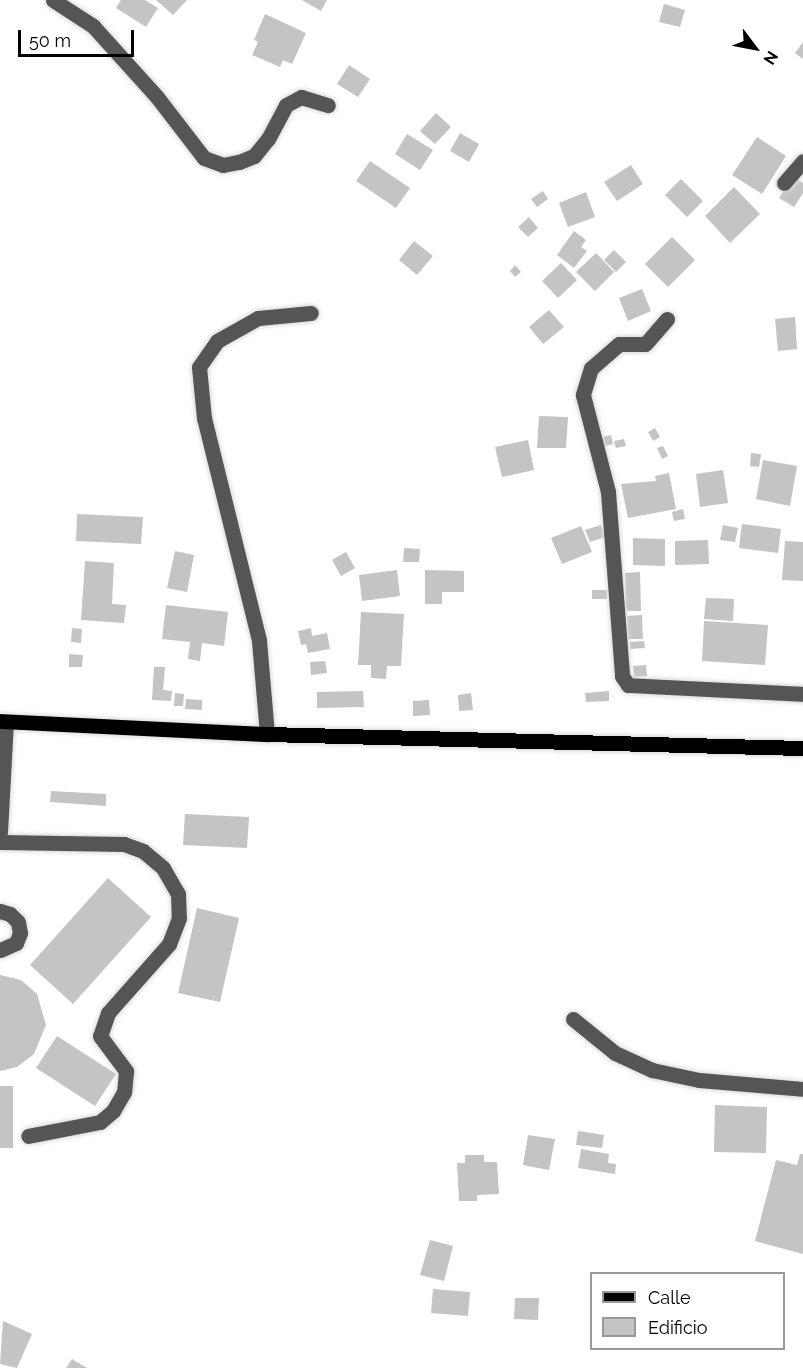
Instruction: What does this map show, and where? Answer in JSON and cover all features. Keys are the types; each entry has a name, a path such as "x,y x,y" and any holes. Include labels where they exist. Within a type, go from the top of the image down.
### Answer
{"main road":[{"path":"3,722 267,734 803,748"}],"street":[{"path":"53,0 93,26 157,97 204,158 224,165 254,156 268,139 286,105 301,98 328,105"},
{"path":"784,183 803,161"},
{"path":"267,734 259,640 204,418 200,367 217,341 258,318 311,313"},
{"path":"667,319 645,344 619,344 591,368 583,395 608,492 622,676 628,685 803,694"},
{"path":"0,832 3,722"},
{"path":"0,842 124,844 143,851 163,868 178,894 179,918 169,944 108,1013 100,1036 126,1071 124,1092 112,1111 100,1122 28,1136"},
{"path":"0,911 10,914 18,922 20,933 16,943 0,950"},
{"path":"573,1019 615,1053 652,1070 699,1080 803,1089"}],"building":[{"path":"121,0 145,0 158,8 146,27 116,8"},
{"path":"156,0 187,0 173,15"},
{"path":"302,0 327,0 321,11"},
{"path":"664,4 685,10 680,27 659,22"},
{"path":"265,14 306,33 292,64 283,60 280,67 252,55 258,42 254,40"},
{"path":"803,42 803,59 795,53"},
{"path":"349,65 370,79 358,97 337,84"},
{"path":"436,113 451,127 435,144 420,131"},
{"path":"460,133 479,144 469,162 450,151"},
{"path":"407,134 433,150 420,170 395,154"},
{"path":"757,137 786,156 762,194 732,175"},
{"path":"370,161 410,188 396,208 356,181"},
{"path":"631,165 643,184 617,201 604,182"},
{"path":"793,176 803,183 803,193 794,207 779,198"},
{"path":"681,179 703,201 687,217 665,195"},
{"path":"734,187 760,214 730,243 705,216"},
{"path":"543,191 548,199 537,207 531,199"},
{"path":"586,192 595,217 568,227 559,203"},
{"path":"529,217 538,228 528,237 518,227"},
{"path":"574,231 586,240 581,247 587,251 574,268 557,255"},
{"path":"672,237 695,260 668,287 645,264"},
{"path":"414,241 433,256 417,275 399,260"},
{"path":"614,250 626,262 616,272 604,260"},
{"path":"596,253 614,272 595,291 576,272"},
{"path":"561,263 577,280 558,298 542,281"},
{"path":"515,265 521,272 515,277 510,271"},
{"path":"642,289 651,311 628,321 619,298"},
{"path":"549,310 564,327 543,344 529,327"},
{"path":"795,317 797,349 778,351 775,319"},
{"path":"539,416 568,417 566,448 537,448"},
{"path":"655,428 660,437 653,441 648,432"},
{"path":"611,435 613,444 602,447 600,438"},
{"path":"624,439 626,446 616,448 614,441"},
{"path":"528,440 534,470 502,477 495,447"},
{"path":"663,446 668,456 662,459 657,448"},
{"path":"751,453 761,454 759,467 750,466"},
{"path":"763,460 797,466 790,506 756,499"},
{"path":"723,470 728,503 700,507 696,474"},
{"path":"669,473 676,509 628,518 621,484 656,481 655,476"},
{"path":"683,509 685,519 674,521 672,512"},
{"path":"77,514 143,517 141,544 76,541"},
{"path":"742,524 781,529 778,553 739,548"},
{"path":"601,525 605,537 590,542 585,530"},
{"path":"723,525 738,528 735,542 720,540"},
{"path":"581,526 592,552 562,564 551,538"},
{"path":"633,538 665,539 665,566 633,565"},
{"path":"708,540 709,564 675,565 675,541"},
{"path":"785,541 803,542 803,581 782,580"},
{"path":"404,548 420,549 419,562 403,562"},
{"path":"175,551 194,555 187,592 167,588"},
{"path":"346,552 355,568 341,576 332,560"},
{"path":"85,561 114,563 112,604 126,605 124,623 81,620"},
{"path":"397,570 400,596 362,601 359,575"},
{"path":"425,570 464,571 464,592 442,592 442,604 425,604"},
{"path":"640,572 641,611 626,611 625,573"},
{"path":"592,590 607,590 607,599 592,599"},
{"path":"706,598 734,599 733,621 704,619"},
{"path":"166,605 228,612 224,646 202,643 200,661 188,659 190,642 162,639"},
{"path":"361,612 404,614 401,666 387,666 386,679 371,678 371,665 358,665"},
{"path":"642,615 643,639 628,639 627,616"},
{"path":"704,621 768,625 765,665 702,661"},
{"path":"72,628 82,629 81,643 71,642"},
{"path":"311,628 312,636 327,633 330,649 308,653 306,644 301,645 298,631"},
{"path":"644,641 645,648 630,649 630,642"},
{"path":"69,654 83,655 82,667 69,667"},
{"path":"325,661 327,673 311,675 310,662"},
{"path":"646,665 647,676 634,677 633,666"},
{"path":"154,667 165,667 163,690 172,691 171,701 152,700"},
{"path":"363,691 364,707 317,708 317,692"},
{"path":"609,691 609,701 586,702 585,693"},
{"path":"175,693 184,694 183,706 174,706"},
{"path":"471,693 473,710 459,711 458,695"},
{"path":"186,699 202,700 202,710 185,709"},
{"path":"429,700 430,715 413,716 413,701"},
{"path":"51,791 106,794 106,806 50,802"},
{"path":"185,814 249,817 247,848 183,845"},
{"path":"108,878 151,917 73,1004 30,965"},
{"path":"197,908 239,918 220,1002 178,993"},
{"path":"0,975 21,980 37,994 46,1025 34,1054 17,1067 0,1071"},
{"path":"57,1036 116,1074 95,1106 36,1068"},
{"path":"0,1086 13,1086 13,1148 0,1148"},
{"path":"715,1105 767,1107 766,1153 714,1152"},
{"path":"578,1131 604,1135 602,1148 576,1145"},
{"path":"528,1135 555,1139 549,1170 523,1165"},
{"path":"581,1149 609,1154 608,1163 616,1164 615,1174 578,1168"},
{"path":"800,1154 803,1154 803,1254 755,1241 776,1160 797,1165"},
{"path":"465,1155 484,1155 484,1162 497,1162 499,1194 477,1195 477,1201 459,1201 457,1163 465,1163"},
{"path":"430,1240 453,1246 444,1281 420,1275"},
{"path":"433,1289 470,1292 468,1316 431,1313"},
{"path":"515,1298 539,1298 538,1320 514,1319"},
{"path":"3,1321 32,1334 17,1368 0,1364"},
{"path":"72,1359 87,1368 66,1368"}]}
